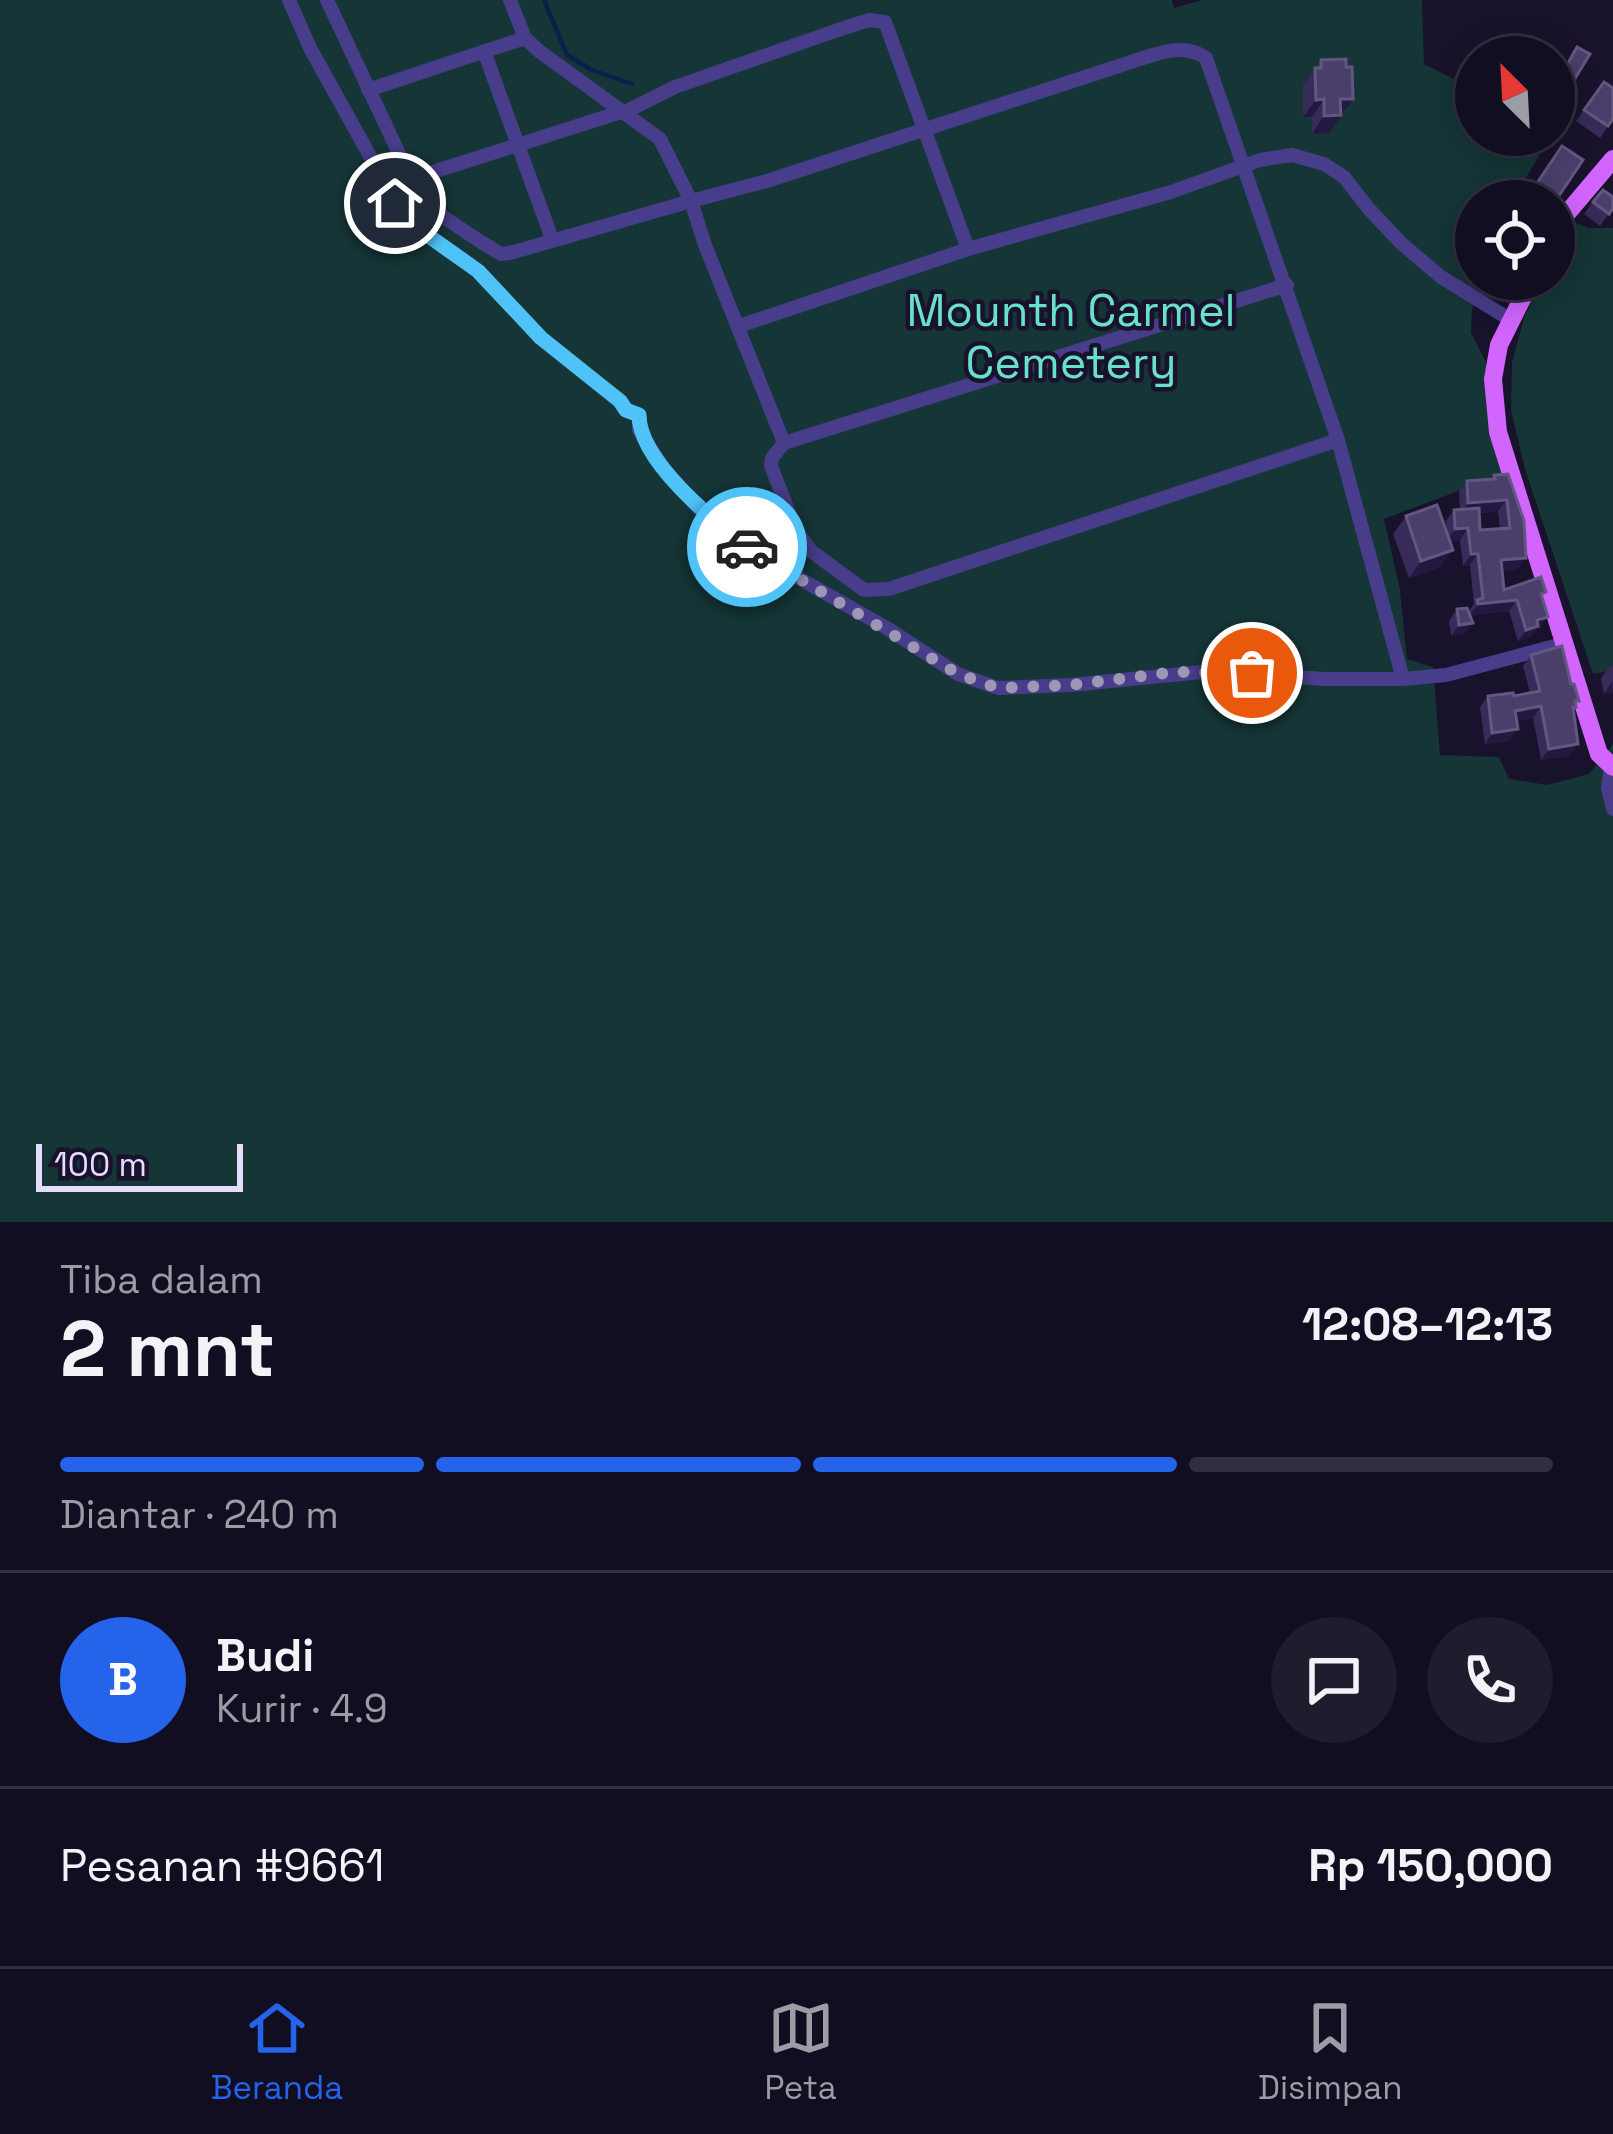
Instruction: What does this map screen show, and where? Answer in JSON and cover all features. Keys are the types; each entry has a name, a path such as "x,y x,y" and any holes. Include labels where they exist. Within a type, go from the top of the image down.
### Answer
{"main road":[{"path":"1575,204 1613,159"},
{"path":"1521,300 1499,345 1493,379 1498,432 1598,754 1612,767"}],"street":[{"path":"289,0 310,48 409,222 478,271 541,338 626,410 639,415 639,430 664,469 702,512 758,555 958,674 998,688 1212,670 1324,679 1403,679 1462,672 1566,643"},
{"path":"327,0 410,179 436,212 501,254 767,182 1180,48 1196,51 1206,58 1338,440 1403,679"},
{"path":"510,0 525,38 539,51 660,139 691,201 784,442"},
{"path":"410,179 624,112 675,87 875,20 885,22 968,249"},
{"path":"368,90 525,38"},
{"path":"484,51 552,239"},
{"path":"739,326 968,249 1171,192 1260,160 1292,155 1324,164 1344,177 1401,243 1441,277 1511,320"},
{"path":"1286,285 784,442 771,466 795,528 811,551 851,582 872,591 1338,440"},
{"path":"1612,767 1608,788 1613,809"}],"green space":[{"name":"Mounth Carmel Cemetery","path":"0,0 1172,0 1174,8 1202,0 1422,0 1424,64 1455,80 1455,156 1539,156 1524,180 1455,180 1455,300 1475,300 1471,333 1486,362 1486,396 1503,474 1384,519 1400,590 1407,659 1433,667 1440,755 1499,757 1509,779 1547,785 1589,774 1613,744 1613,1222 0,1222"},
{"path":"1575,226 1613,228 1613,670 1593,674 1525,469 1511,410 1512,362 1533,300 1575,300"}],"building":[{"path":"1577,47 1590,54 1575,78"},
{"path":"1346,59 1346,67 1352,67 1353,99 1340,99 1341,115 1324,116 1324,99 1316,100 1315,68 1321,68 1321,60"},
{"path":"1604,82 1613,88 1613,119 1608,126 1584,110"},
{"path":"1575,155 1583,160 1570,180 1539,180 1555,156"},
{"path":"1603,190 1613,197 1609,214 1593,202"},
{"path":"1508,474 1524,521 1526,558 1501,560 1504,590 1541,577 1546,592 1541,594 1548,617 1526,630 1517,600 1478,604 1483,598 1478,554 1471,554 1468,528 1455,529 1454,510 1479,508 1480,530 1510,528 1507,500 1468,503 1467,481"},
{"path":"1437,505 1453,550 1421,561 1406,516"},
{"path":"1467,608 1473,623 1459,625 1457,609"},
{"path":"1562,646 1579,701 1573,707 1578,744 1549,749 1541,706 1515,711 1518,729 1492,733 1488,696 1540,691 1531,655"}],"waterway":[{"path":"544,0 567,55 632,84"}],"way so far":[{"path":"747,547 958,674 998,688 1071,685 1174,672 1252,673"}],"route":[{"path":"395,203 409,222 493,284 541,338 626,410 639,415 639,430 664,469 702,512 747,547"}]}
